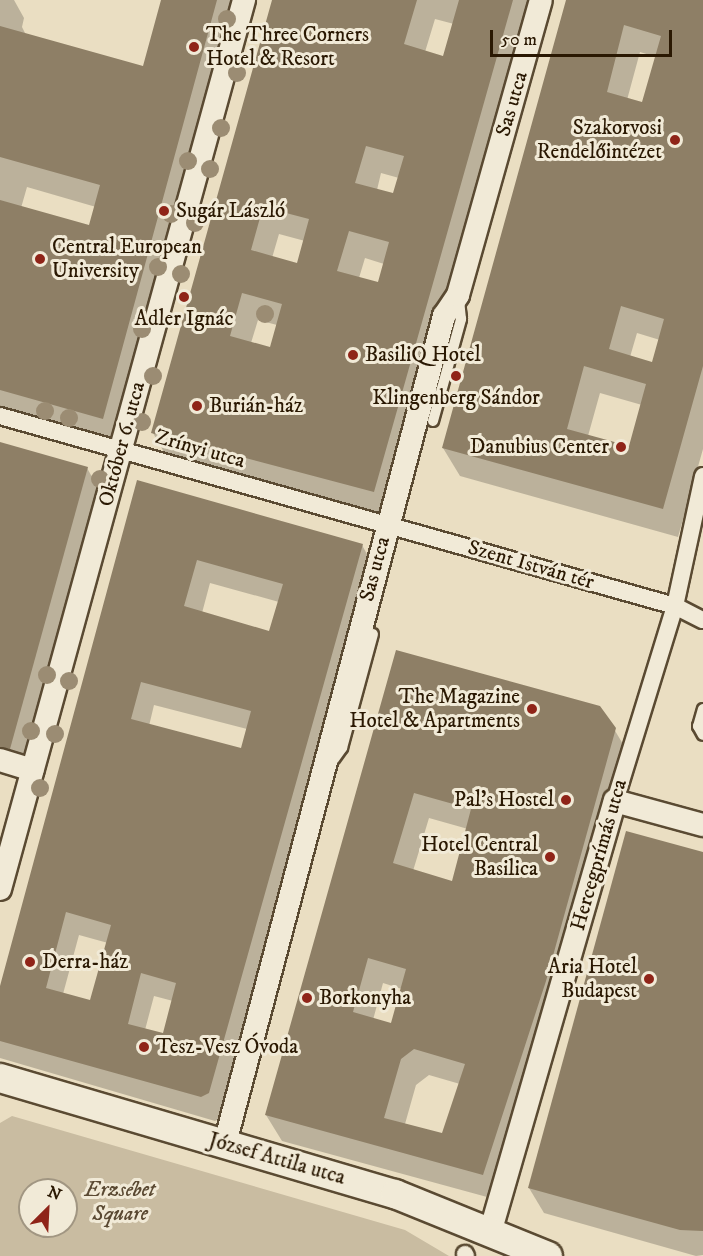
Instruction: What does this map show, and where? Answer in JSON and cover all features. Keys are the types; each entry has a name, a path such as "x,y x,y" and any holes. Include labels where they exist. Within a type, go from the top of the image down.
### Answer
{"street":[{"name":"Október 6. utca","path":"0,889 244,0"},
{"name":"Sas utca","path":"225,1143 328,767 329,741 444,316 458,295 541,0"},
{"name":"Zrínyi utca","path":"0,416 387,525"},
{"name":"Hercegprímás utca","path":"490,1233 615,801 675,606 703,476"},
{"name":"Szent István tér","path":"387,525 675,606 703,620"},
{"path":"0,760 33,770"},
{"path":"615,801 703,825"},
{"name":"József Attila utca","path":"0,1078 395,1194 534,1253"}],"lane":[{"path":"433,421 461,319 458,295"},
{"path":"328,767 342,748 373,634"},
{"path":"703,709 698,726 703,735"}],"green space":[{"name":"Erzsébet Square","path":"12,1116 405,1230 449,1256 0,1256 0,1123"}],"building":[{"path":"161,0 217,0 103,419 0,390 0,200 89,225 100,185 0,157 0,26 143,66"},
{"path":"272,0 417,0 404,44 443,56 459,0 513,0 374,492 151,433","holes":["366,146 404,156 393,193 355,183","263,207 309,219 297,263 251,250","349,231 389,242 378,282 337,271","242,293 282,304 270,347 230,336"]},
{"path":"566,0 703,0 703,366 663,509 442,448","holes":["624,25 661,36 642,102 607,92","621,306 664,319 652,362 609,349","584,366 646,384 629,446 567,429"]},
{"path":"0,442 88,467 10,749 0,747"},
{"path":"137,480 363,544 209,1093 201,1097 0,1041 0,986","holes":["197,560 283,584 269,631 184,606","141,682 251,711 241,748 131,719","66,912 111,925 90,1000 46,988","141,973 176,983 163,1033 128,1024"]},
{"path":"396,650 600,706 616,728 546,981 483,1175 265,1115","holes":["414,793 471,809 452,881 393,863","368,958 406,969 391,1023 353,1012","414,1049 465,1064 442,1133 384,1118 401,1059"]},
{"path":"626,831 703,852 703,1231 680,1230 528,1188"}],"place":[{"name":"The Three Corners Hotel & Resort","path":"194,47"},
{"name":"Szakorvosi Rendelőintézet","path":"675,140"},
{"name":"Sugár László","path":"164,211"},
{"name":"Central European University","path":"40,259"},
{"name":"Adler Ignác","path":"184,297"},
{"name":"BasiliQ Hotel","path":"353,355"},
{"name":"Klingenberg Sándor","path":"456,376"},
{"name":"Burián-ház","path":"197,406"},
{"name":"Danubius Center","path":"621,447"},
{"name":"The Magazine Hotel & Apartments","path":"532,709"},
{"name":"Pal's Hostel","path":"566,800"},
{"name":"Hotel Central Basilica","path":"550,857"},
{"name":"Derra-ház","path":"30,962"},
{"name":"Aria Hotel Budapest","path":"649,979"},
{"name":"Borkonyha","path":"307,998"},
{"name":"Tesz-Vesz Óvoda","path":"144,1047"}]}
